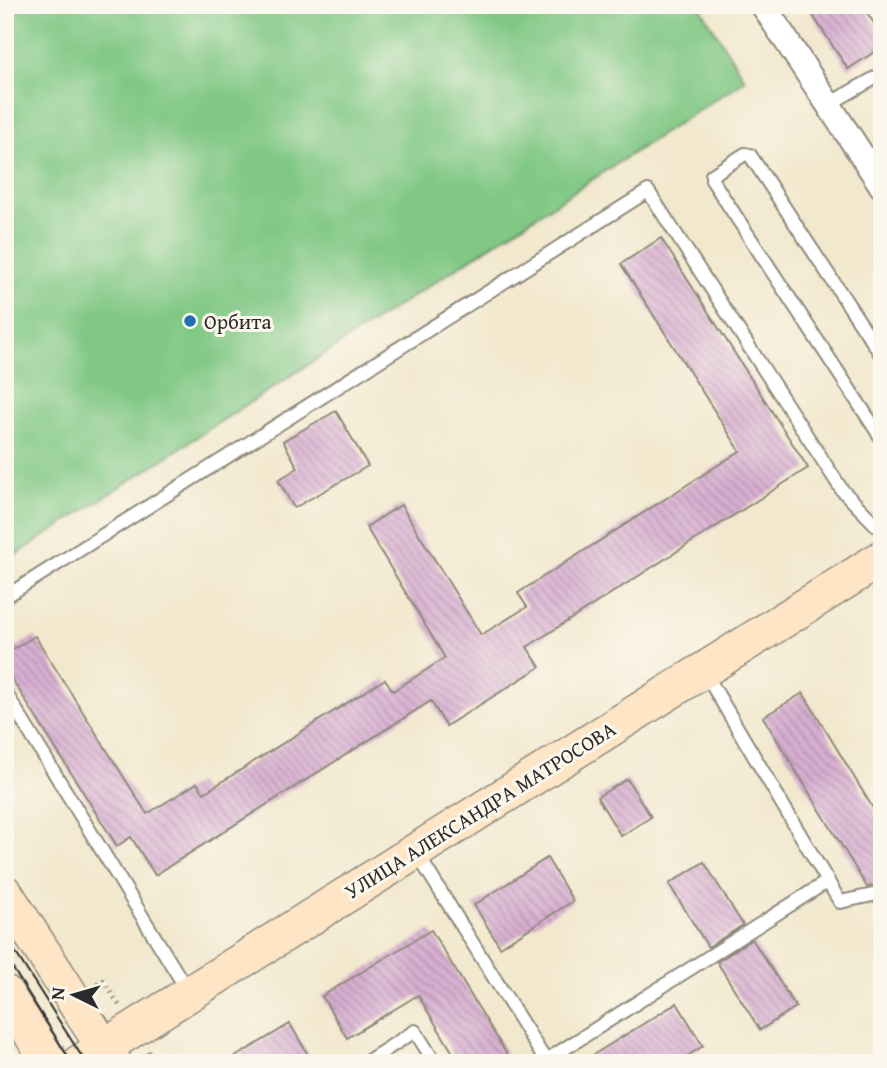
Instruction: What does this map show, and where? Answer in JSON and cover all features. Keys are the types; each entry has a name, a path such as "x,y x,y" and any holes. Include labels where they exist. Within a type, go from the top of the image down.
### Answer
{"street":[{"path":"762,5 882,186"},
{"name":"УЛИЦА АЛЕКСАНДРА МАТРОСОВА","path":"99,1058 189,993 882,558"},
{"path":"5,893 99,1058"},
{"path":"5,993 50,1063"}],"lane":[{"path":"829,104 882,74"},
{"path":"882,356 750,155 745,154 712,175 712,180 882,439"},
{"path":"5,597 648,191 842,490 882,531"},
{"path":"703,670 840,902 882,893"},
{"path":"5,692 189,993"},
{"path":"415,850 545,1062 828,881"},
{"path":"365,1063 415,1031 435,1063"}],"green space":[{"name":"Орбита","path":"5,5 699,5 745,80 5,562"}],"building":[{"path":"806,5 862,5 882,36 882,47 848,69"},
{"path":"661,238 808,468 527,647 540,667 446,726 431,701 155,875 131,837 117,846 5,668 5,654 35,636 147,814 197,783 204,793 385,679 393,691 445,658 366,527 401,505 481,635 527,607 518,593 740,451 621,264"},
{"path":"336,411 368,466 294,508 278,480 298,468 283,441"},
{"path":"803,693 882,823 882,884 867,887 763,717"},
{"path":"627,779 651,817 621,836 597,797"},
{"path":"547,858 573,901 500,947 474,905"},
{"path":"704,862 743,925 708,947 669,884"},
{"path":"431,930 508,1056 497,1063 459,1063 418,995 347,1038 322,996"},
{"path":"752,939 796,1007 760,1030 717,962"},
{"path":"677,1003 703,1046 676,1063 580,1063"},
{"path":"290,1024 313,1063 225,1063"}],"tram line":[{"path":"5,936 86,1063"},
{"path":"5,956 72,1063"}],"place":[{"name":"Орбита","path":"190,321"}]}
